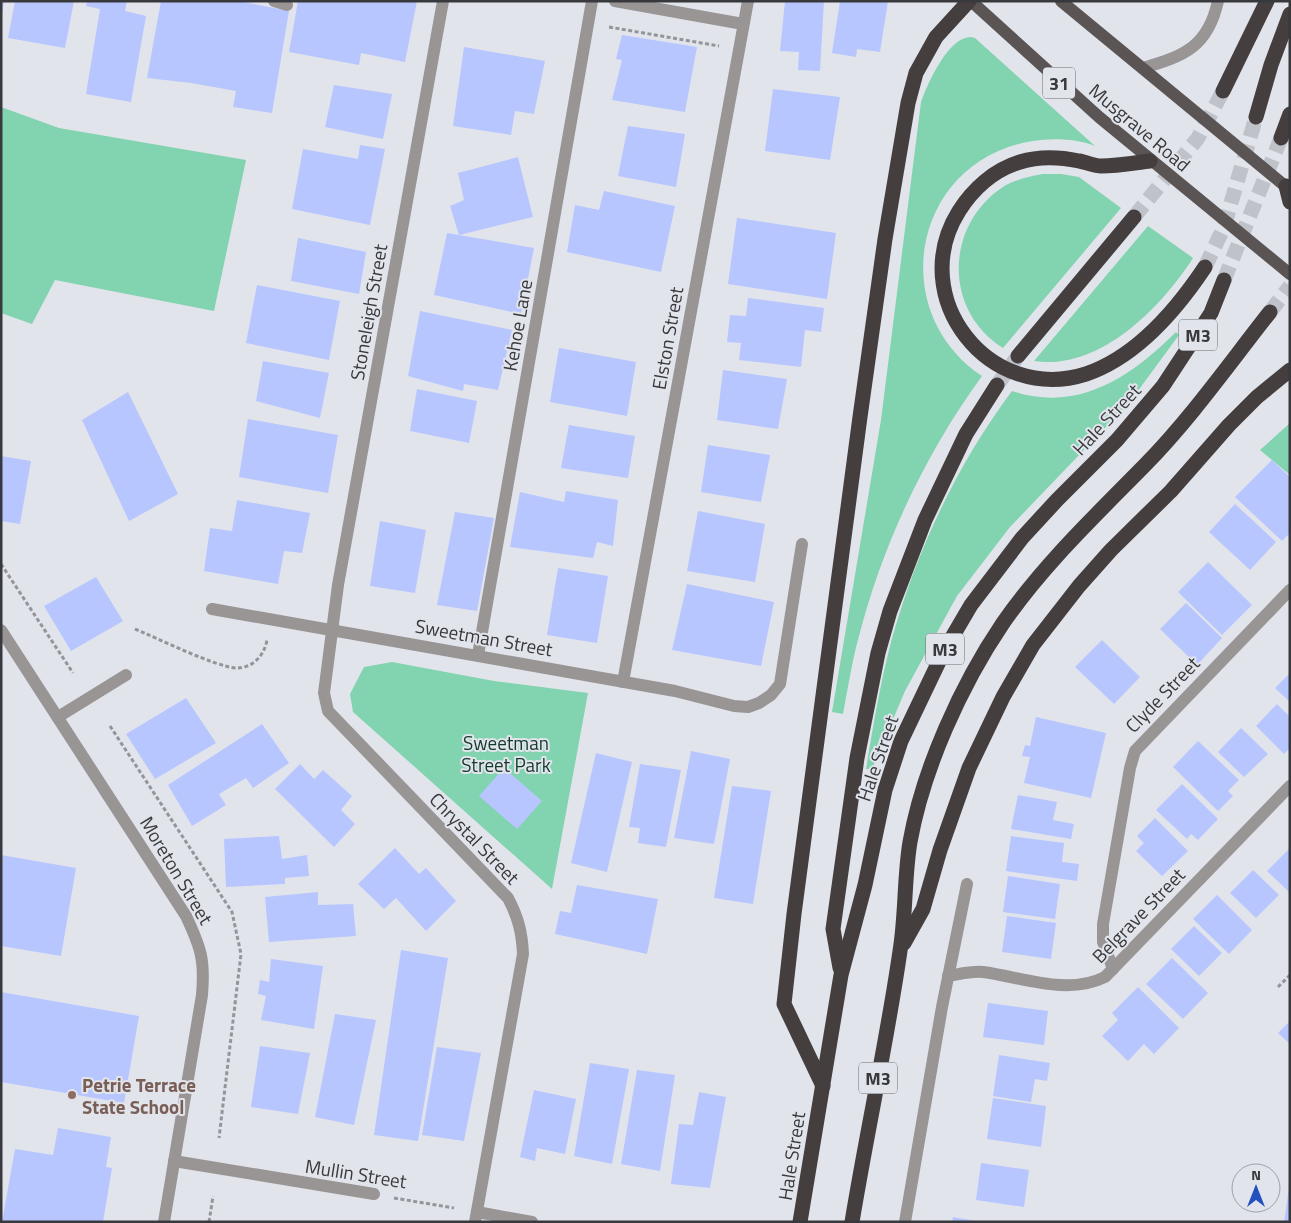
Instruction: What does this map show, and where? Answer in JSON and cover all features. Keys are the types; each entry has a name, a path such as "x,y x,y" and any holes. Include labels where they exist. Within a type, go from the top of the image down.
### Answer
{"highway":[{"path":"823,1086 784,1004 794,914 859,427 885,239 908,103 916,73 936,38 970,1"},
{"path":"1223,91 1267,1"},
{"path":"1256,118 1271,65 1290,14"},
{"path":"1271,65 1290,38"},
{"path":"1281,138 1290,114"},
{"path":"1150,161 1100,166 1062,158 1041,158 1013,165 999,171 979,186 965,200 953,220 941,258 941,280 954,320 966,339 982,354 1000,366 1020,374 1042,378 1071,377 1105,366 1150,332 1173,309 1205,267"},
{"path":"1288,188 1290,202"},
{"path":"1018,356 1134,217"},
{"name":"Hale Street","path":"800,1222 841,975 865,885 885,790 901,741 944,651 971,605 1022,538 1057,500 1118,440 1163,386 1211,313 1224,280"},
{"name":"M3","path":"852,1222 901,949 910,844 920,798 935,755 976,668 1002,625 1051,562 1084,525 1144,466 1195,410 1270,312"},
{"path":"901,949 924,909 940,850 969,768 1003,698 1033,645 1079,586 1111,550 1171,491 1229,425 1287,374"},
{"path":"841,975 833,929 857,758 878,653 890,611 925,520 966,434 997,385"}],"main road":[{"name":"Musgrave Road","path":"970,1 1010,40 1150,161 1290,274"},
{"path":"1061,1 1288,188"}],"street":[{"name":"Stoneleigh Street","path":"332,629 343,556 443,1"},
{"name":"Kehoe Lane","path":"478,655 592,1"},
{"path":"615,1 743,24"},
{"name":"Elston Street","path":"623,682 748,1"},
{"path":"1143,68 1176,58 1195,47 1212,20 1218,1"},
{"name":"Sweetman Street","path":"212,609 478,655 748,707 771,695 780,684 802,544"},
{"name":"Clyde Street","path":"1113,969 1103,942 1103,924 1130,768 1135,751 1290,590"},
{"name":"Chrystal Street","path":"332,629 324,693 328,711 508,898 518,916 523,954 476,1217"},
{"name":"Moreton Street","path":"1,630 186,916 201,947 204,969 202,995 164,1222"},
{"path":"58,717 126,675"},
{"name":"Belgrave Street","path":"948,976 983,972 1071,986 1093,983 1105,978 1290,786"},
{"path":"905,1222 948,976 967,884"},
{"name":"Mullin Street","path":"174,1161 374,1194"},
{"path":"476,1217 532,1222"}],"path":[{"path":"604,26 721,47"},
{"path":"1,564 73,673"},
{"path":"135,629 220,664 236,668 249,665 262,656 272,620"},
{"path":"1278,987 1290,975"},
{"name":"Mullin Street","path":"374,1194 476,1217"},
{"path":"208,1222 213,1196"}],"green space":[{"path":"971,37 975,38 1095,146 1070,140 1044,140 1027,142 988,156 958,179 937,209 925,244 924,280 932,316 952,349 982,376 943,436 908,500 880,567 869,601 854,655 843,714 832,712 881,420 921,102 940,62 954,44"},
{"path":"1,107 59,128 246,160 214,311 55,280 32,324 1,313"},
{"path":"1043,174 1079,177 1121,208 1003,348 983,332 969,312 961,289 959,266 962,243 971,221 986,201 1006,185 1024,178"},
{"path":"1148,226 1193,258 1164,297 1126,332 1104,346 1082,356 1058,361 1034,361"},
{"path":"1176,332 1179,335 1129,403 1010,527 957,596 905,691 872,769 866,769 887,658 901,608 913,575 940,511 956,480 973,449 1012,391 1036,397 1059,397 1081,394 1102,387 1141,363"},
{"path":"1290,423 1290,475 1260,450"},
{"name":"Sweetman Street Park","path":"392,662 494,681 588,693 552,889 353,712 350,694 364,667"}],"building":[{"path":"1,1 4,1 2,15 1,15"},
{"path":"15,1 74,1 65,48 8,38"},
{"path":"87,1 127,1 125,11 146,16 131,102 86,94 100,9 86,6"},
{"path":"161,1 239,1 289,11 272,113 233,107 236,91 147,78"},
{"path":"298,1 417,1 405,62 361,53 359,65 289,52"},
{"path":"785,1 824,1 820,71 798,70 799,52 780,51"},
{"path":"840,1 888,1 880,52 857,49 856,57 832,53"},
{"path":"622,35 697,47 685,112 612,100 622,60 616,59"},
{"path":"464,47 545,61 534,114 515,111 511,135 453,126"},
{"path":"334,85 392,94 383,139 325,127"},
{"path":"773,89 840,97 830,160 765,151"},
{"path":"628,126 685,134 676,187 618,176"},
{"path":"360,145 385,149 370,225 292,209 303,149 358,159"},
{"path":"518,157 533,217 459,235 450,206 464,200 458,173"},
{"path":"604,191 675,206 661,272 567,252 575,205 599,210"},
{"path":"737,218 836,233 827,299 728,284"},
{"path":"447,233 534,248 521,314 434,295"},
{"path":"298,238 366,252 359,294 291,281"},
{"path":"257,285 340,301 329,360 246,343"},
{"path":"748,298 824,308 821,332 805,330 801,367 739,360 741,343 727,342 730,315 746,316"},
{"path":"420,311 512,330 498,390 464,384 463,391 408,376"},
{"path":"559,348 636,362 627,416 550,402"},
{"path":"263,361 329,373 320,418 256,401"},
{"path":"723,370 787,379 778,429 717,420"},
{"path":"417,389 477,401 469,443 410,431"},
{"path":"128,392 178,494 129,521 82,420"},
{"path":"248,419 338,435 328,493 239,477"},
{"path":"569,425 635,436 628,478 561,468"},
{"path":"708,445 770,455 761,502 701,492"},
{"path":"1,456 31,461 20,524 1,521"},
{"path":"1272,460 1290,477 1290,533 1282,541 1235,497"},
{"path":"566,491 618,500 613,546 597,542 593,558 510,547 520,492 564,502"},
{"path":"237,500 310,513 302,553 284,551 278,584 204,571 210,528 232,531"},
{"path":"1235,504 1276,542 1250,570 1209,532"},
{"path":"698,511 765,524 755,582 687,571"},
{"path":"455,512 494,518 477,611 437,605"},
{"path":"380,521 426,530 415,593 370,586"},
{"path":"1208,562 1252,605 1222,635 1178,592"},
{"path":"558,568 608,576 597,643 547,635"},
{"path":"96,577 123,621 71,651 44,606"},
{"path":"687,584 774,602 761,666 672,650"},
{"path":"1186,603 1222,638 1197,665 1160,629"},
{"path":"1102,640 1140,677 1114,704 1075,667"},
{"path":"1290,673 1290,702 1275,688"},
{"path":"186,698 216,743 155,779 126,734"},
{"path":"1277,704 1290,717 1290,748 1284,754 1256,726"},
{"path":"1036,717 1106,733 1091,798 1024,783 1030,757 1022,756 1025,745 1030,746"},
{"path":"262,724 289,763 253,788 246,778 219,794 226,805 192,826 168,785"},
{"path":"1241,728 1268,754 1244,777 1218,752"},
{"path":"1198,741 1239,780 1228,791 1233,796 1218,811 1173,767"},
{"path":"691,751 730,759 714,844 674,838"},
{"path":"596,753 632,762 607,872 571,863"},
{"path":"300,764 314,779 323,770 352,796 341,810 355,824 334,847 275,789"},
{"path":"640,764 681,770 666,847 638,843 640,828 629,827"},
{"path":"504,768 542,801 517,829 479,796"},
{"path":"1182,784 1218,819 1198,840 1191,834 1187,839 1156,810"},
{"path":"732,786 771,791 753,904 714,898"},
{"path":"1018,795 1057,802 1053,820 1074,824 1071,839 1011,829"},
{"path":"1155,818 1188,851 1162,876 1136,851 1144,843 1137,836"},
{"path":"279,836 282,859 307,855 309,876 285,878 285,884 226,887 224,839"},
{"path":"1011,836 1064,843 1062,862 1079,864 1077,881 1006,871"},
{"path":"395,848 419,874 426,868 456,901 426,931 396,898 384,909 358,884"},
{"path":"1290,848 1290,893 1267,871"},
{"path":"1,855 76,868 61,956 1,946"},
{"path":"1253,870 1279,895 1256,918 1230,893"},
{"path":"1008,876 1060,884 1055,919 1003,912"},
{"path":"577,885 658,899 647,954 555,934 560,911 571,913"},
{"path":"318,892 318,905 353,904 356,936 269,942 265,897"},
{"path":"1217,895 1252,930 1229,954 1193,919"},
{"path":"1007,916 1056,923 1051,959 1002,952"},
{"path":"1194,926 1222,953 1199,976 1171,949"},
{"path":"401,950 448,958 418,1141 374,1135"},
{"path":"1172,958 1208,993 1183,1019 1146,984"},
{"path":"271,959 323,966 314,1029 261,1020 266,996 258,994 260,980 269,982"},
{"path":"1138,987 1179,1028 1154,1054 1144,1044 1128,1061 1102,1036 1118,1020 1112,1013"},
{"path":"1,992 139,1016 124,1103 1,1082"},
{"path":"988,1003 1048,1011 1044,1045 983,1037"},
{"path":"335,1014 376,1020 354,1125 315,1117"},
{"path":"1290,1021 1290,1044 1278,1033"},
{"path":"260,1046 310,1053 298,1114 251,1107"},
{"path":"437,1047 481,1053 464,1141 422,1135"},
{"path":"999,1055 1050,1063 1047,1081 1035,1079 1031,1102 993,1096"},
{"path":"590,1063 629,1069 612,1164 574,1156"},
{"path":"637,1070 675,1075 660,1171 621,1164"},
{"path":"534,1090 576,1099 565,1154 537,1148 535,1161 520,1157"},
{"path":"699,1092 726,1097 710,1188 671,1184 679,1124 693,1125"},
{"path":"993,1098 1046,1106 1041,1147 987,1139"},
{"path":"58,1128 111,1137 106,1167 112,1168 103,1222 2,1222 15,1149 53,1155"},
{"path":"981,1163 1029,1170 1024,1207 976,1200"},
{"path":"1289,1188 1290,1222 1284,1222"},
{"path":"953,1217 976,1221 976,1222 952,1222"}],"tunnel":[{"path":"1134,217 1198,138 1223,91"},
{"path":"1205,267 1224,227 1256,117"},
{"path":"1224,280 1281,138"},
{"path":"1270,312 1290,286"},
{"path":"997,385 1018,356"}],"place":[{"name":"Petrie Terrace State School","path":"72,1095"}]}
